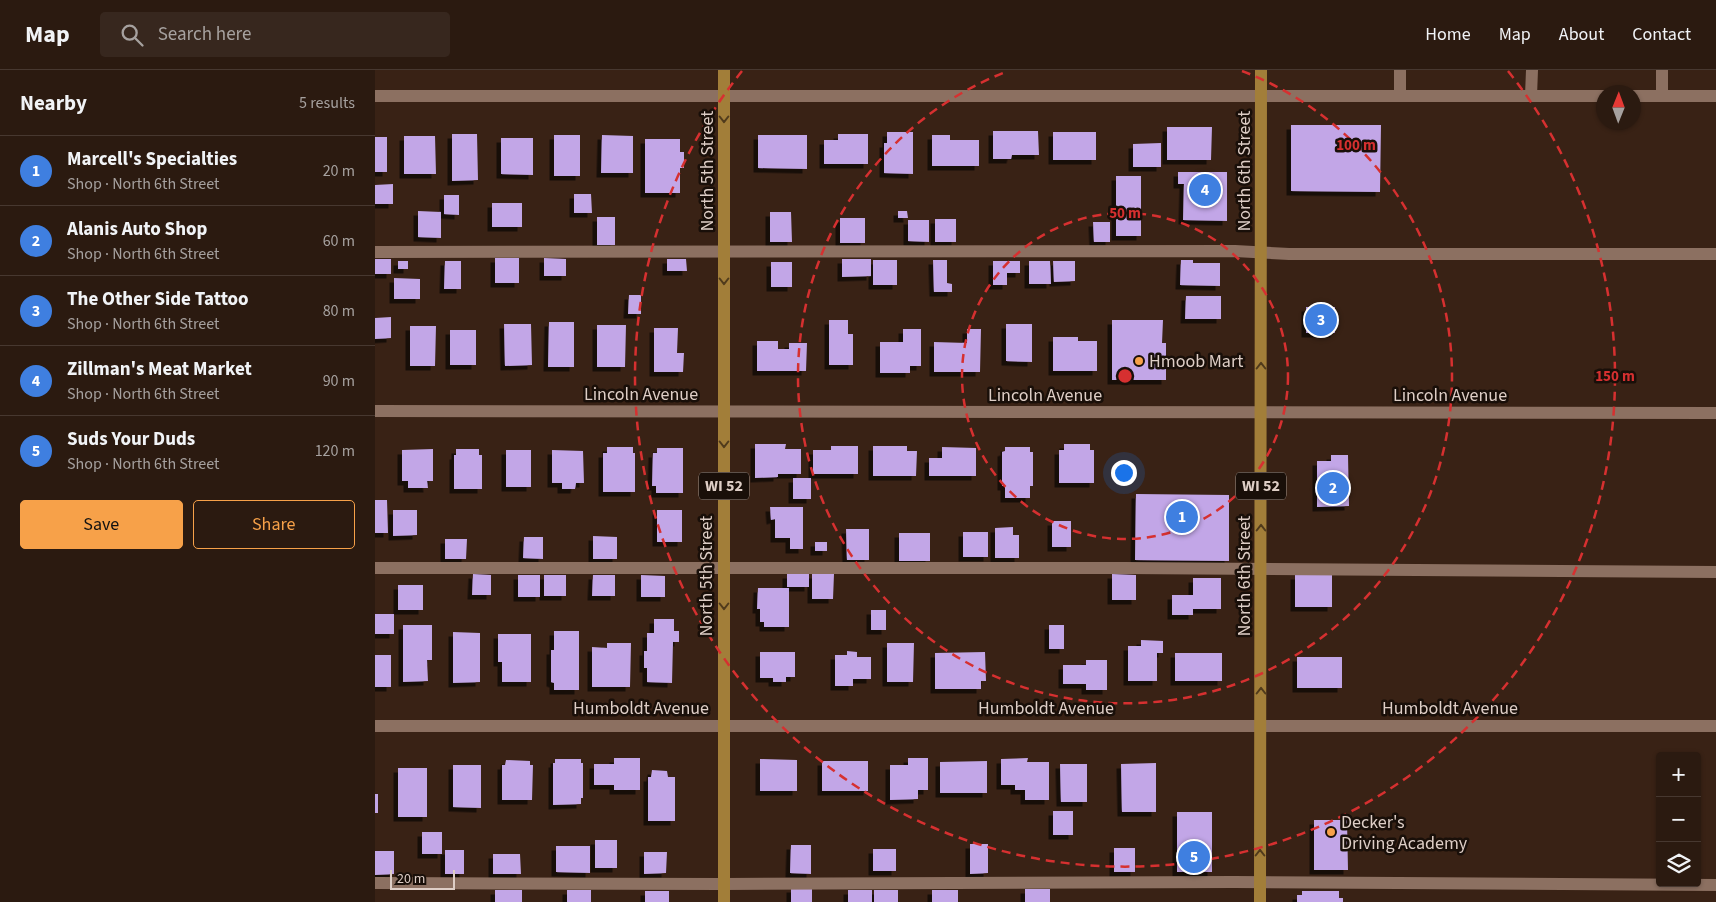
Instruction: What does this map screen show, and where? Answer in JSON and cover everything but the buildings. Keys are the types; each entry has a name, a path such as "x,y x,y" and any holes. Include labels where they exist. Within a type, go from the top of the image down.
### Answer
{"main road":[{"name":"North 5th Street","path":"724,70 724,902"},
{"name":"North 6th Street","path":"1260,902 1261,70"}],"street":[{"path":"1400,70 1400,96"},
{"path":"1531,96 1532,70"},
{"path":"1662,70 1662,96"},
{"path":"375,96 1596,96"},
{"path":"1641,96 1716,96"},
{"path":"375,252 1235,251 1309,254 1716,254"},
{"name":"Lincoln Avenue","path":"375,411 1716,413"},
{"path":"375,568 1261,569 1716,572"},
{"name":"Humboldt Avenue","path":"375,726 1716,726"},
{"path":"375,883 1260,882 1716,885"}],"place":[{"name":"Zillman's Meat Market","path":"1205,190"},
{"name":"The Other Side Tattoo","path":"1321,320"},
{"name":"Hmoob Mart","path":"1139,361"},
{"name":"Alanis Auto Shop","path":"1333,488"},
{"name":"Marcell's Specialties","path":"1182,517"},
{"name":"Decker's Driving Academy","path":"1331,832"},
{"name":"Suds Your Duds","path":"1194,857"}]}
